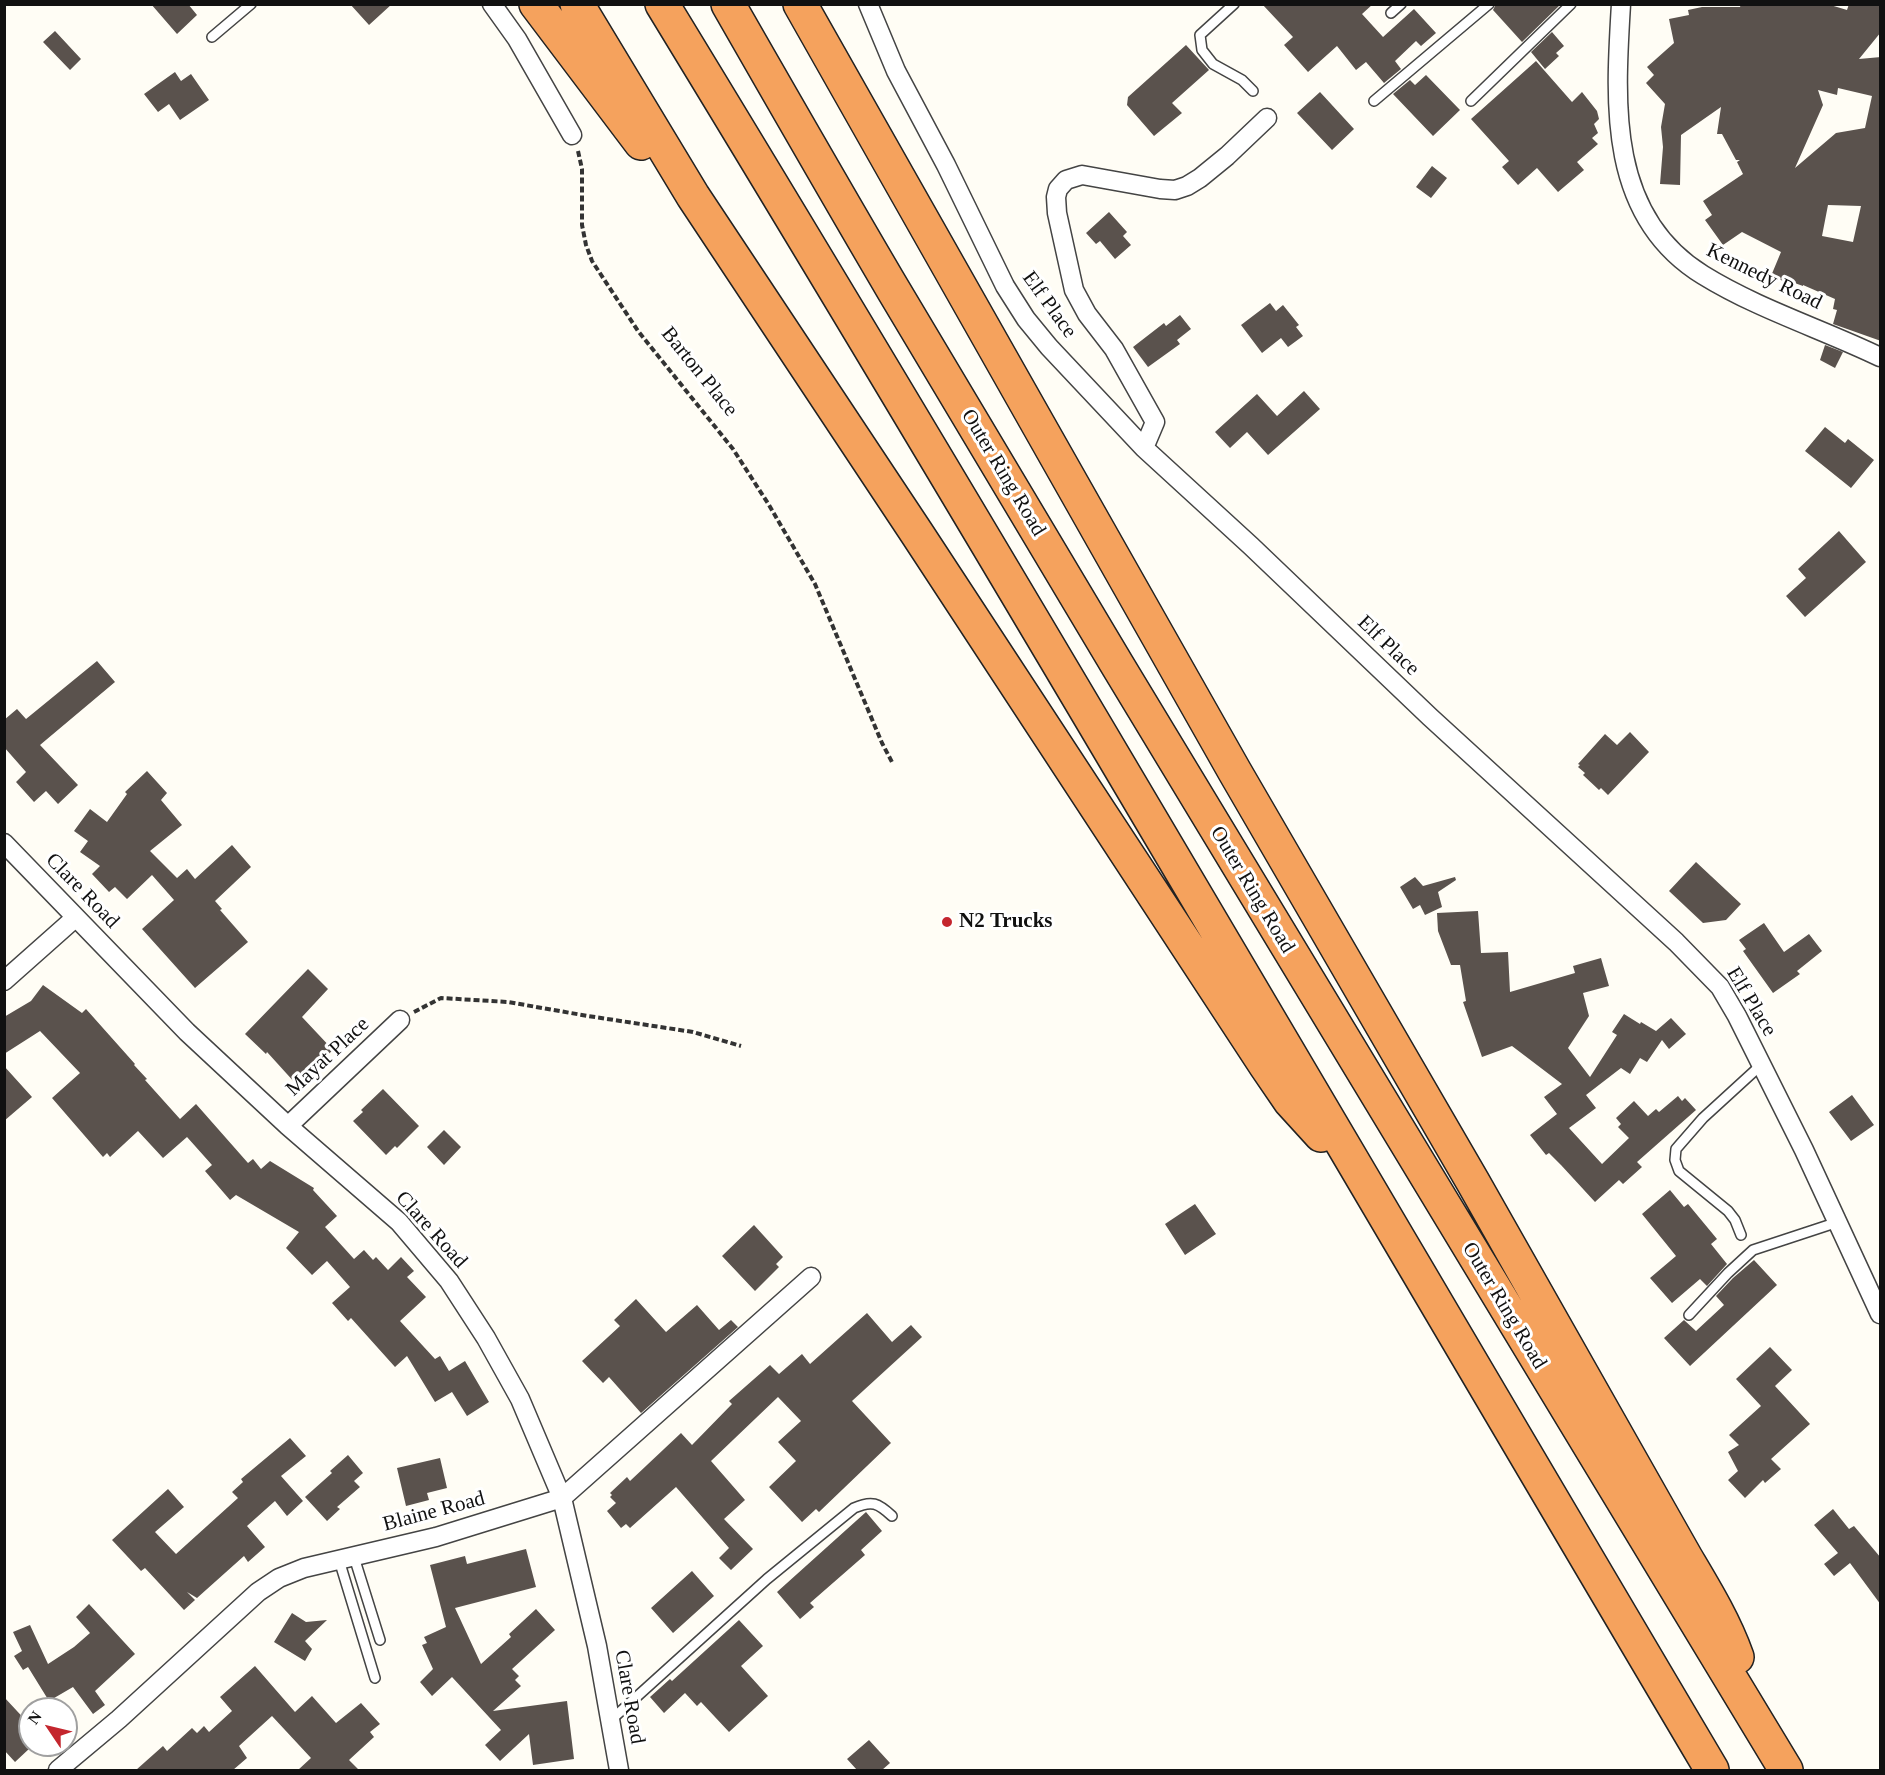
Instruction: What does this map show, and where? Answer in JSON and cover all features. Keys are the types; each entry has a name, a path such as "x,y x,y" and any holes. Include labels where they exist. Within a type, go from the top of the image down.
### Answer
{"highway":[{"path":"536,4 655,160 693,196"},
{"path":"577,4 693,196 1266,1066 1290,1101 1358,1173"},
{"path":"662,4 1192,887 1358,1173 1712,1770"},
{"name":"Outer Ring Road","path":"728,4 897,295 1213,826 1786,1770"},
{"path":"800,4 1229,762 1473,1182 1713,1604 1729,1634 1737,1658 1747,1706"},
{"path":"805,4 818,34"}],"street":[{"path":"492,4 517,39 572,135"},
{"name":"Elf Place","path":"868,4 896,71 946,165 1005,286 1026,319 1082,385 1143,448 1251,546 1430,717 1704,969 1720,987 1761,1065 1881,1314"},
{"name":"Kennedy Road","path":"1620,4 1617,112 1625,169 1642,212 1660,237 1679,258 1703,275 1751,301 1881,357"},
{"path":"1143,448 1155,422 1114,350 1087,314 1074,290 1057,213 1058,189 1066,180 1082,176 1160,189 1175,190 1187,186 1227,156 1267,118"},
{"name":"Clare Road","path":"4,843 188,1032 288,1126 399,1222 448,1281 486,1338 520,1399 562,1498 597,1646 619,1770"},
{"path":"4,981 75,918"},
{"name":"Mayat Place","path":"288,1126 400,1020"},
{"name":"Blaine Road","path":"58,1770 119,1719 258,1592 279,1578 304,1568 436,1537 562,1498 810,1277"}],"lane":[{"path":"212,37 251,4"},
{"path":"1234,4 1200,35 1202,50 1213,64 1242,80 1253,91"},
{"path":"1391,13 1401,4"},
{"path":"1374,101 1489,4"},
{"path":"1471,101 1571,4"},
{"path":"1741,1235 1735,1220 1728,1211 1679,1172 1675,1160 1676,1149 1703,1118 1761,1065"},
{"path":"1689,1315 1728,1273 1754,1250 1838,1222"},
{"path":"610,1719 767,1579 854,1508 865,1503 875,1503 892,1516"},
{"path":"347,1558 380,1640"},
{"path":"347,1558 375,1678"}],"path":[{"name":"Barton Place","path":"572,135 582,169 582,225 592,261 638,331 733,449 769,505 815,584 877,732 893,764"},
{"path":"400,1020 441,998 508,1002 693,1032 741,1046"}],"building":[{"path":"151,4 188,4 197,15 177,34"},
{"path":"350,4 392,4 369,25"},
{"path":"1262,4 1373,4 1362,14 1383,37 1414,9 1436,33 1421,46 1416,41 1395,61 1401,69 1384,83 1366,62 1356,70 1337,46 1308,72 1284,45 1293,37"},
{"path":"1496,4 1561,4 1522,42 1493,10"},
{"path":"1741,4 1827,4 1847,10 1849,4 1881,4 1881,32 1859,59 1881,57 1881,341 1833,324 1837,310 1833,309 1835,299 1803,285 1789,281 1788,283 1771,276 1781,252 1742,232 1723,245 1705,220 1712,215 1703,201 1743,174 1737,162 1740,160 1736,160 1722,134 1717,134 1721,107 1681,135 1680,185 1660,184 1663,147 1661,127 1665,104 1646,83 1654,75 1647,67 1674,43 1669,19 1689,15 1688,10 1702,7 1740,7","holes":["1838,88 1872,96 1865,128 1836,133 1795,168 1823,105 1818,90 1837,95","1828,205 1861,206 1853,242 1822,236"]},
{"path":"55,31 81,59 70,70 43,42"},
{"path":"1552,32 1564,46 1556,53 1559,56 1545,69 1531,52"},
{"path":"1186,45 1209,70 1172,103 1182,113 1154,136 1127,105 1128,97"},
{"path":"1536,61 1572,102 1582,92 1597,111 1599,119 1594,124 1598,133 1592,138 1598,144 1577,162 1584,170 1558,192 1537,168 1518,185 1502,167 1509,161 1471,119"},
{"path":"175,72 181,81 191,74 209,100 180,120 169,104 158,112 144,94"},
{"path":"1426,75 1460,110 1433,136 1393,94 1410,80 1415,85"},
{"path":"1320,92 1354,129 1332,150 1297,113"},
{"path":"1432,166 1447,178 1431,198 1416,187"},
{"path":"1109,212 1127,232 1123,236 1131,245 1115,259 1100,241 1096,244 1086,233"},
{"path":"1270,303 1276,311 1283,305 1299,325 1296,327 1303,336 1288,347 1281,338 1262,353 1241,325"},
{"path":"1180,315 1191,329 1177,340 1180,344 1148,367 1133,347 1164,323 1166,326"},
{"path":"1825,345 1843,352 1835,368 1820,360"},
{"path":"1304,391 1320,409 1268,455 1247,432 1230,448 1215,432 1257,394 1277,416"},
{"path":"1825,427 1845,443 1848,439 1874,460 1851,488 1805,451"},
{"path":"1839,531 1866,562 1805,617 1786,596 1806,578 1798,569"},
{"path":"97,661 115,682 40,745 78,785 58,804 46,791 34,802 16,782 26,772 4,747 4,720 17,709 26,719"},
{"path":"1630,732 1649,752 1608,795 1583,775 1585,773 1578,767 1580,765 1578,764 1605,734 1617,745"},
{"path":"147,771 167,793 161,800 182,825 150,851 177,878 187,869 195,879 232,845 251,867 215,901 248,942 195,988 142,929 174,900 152,875 127,899 115,887 109,892 92,874 100,866 80,852 88,841 74,831 90,809 107,822 127,794 125,792"},
{"path":"1696,862 1741,904 1726,920 1703,923 1669,891"},
{"path":"1415,877 1423,886 1455,877 1456,880 1438,892 1442,907 1425,915 1420,905 1413,909 1400,887"},
{"path":"1478,911 1481,953 1508,952 1510,992 1575,973 1573,966 1601,958 1609,986 1583,993 1589,1016 1568,1048 1590,1077 1617,1035 1612,1032 1624,1014 1656,1031 1671,1018 1686,1034 1669,1049 1662,1040 1647,1062 1640,1058 1630,1074 1621,1068 1586,1095 1596,1108 1569,1128 1602,1164 1629,1138 1618,1127 1621,1124 1616,1118 1634,1101 1648,1116 1656,1109 1659,1112 1678,1096 1682,1101 1685,1098 1696,1110 1637,1162 1642,1167 1623,1184 1619,1180 1595,1202 1549,1153 1546,1155 1530,1135 1557,1114 1544,1097 1562,1084 1512,1046 1482,1057 1463,1002 1466,1001 1460,965 1451,965 1438,931 1437,913"},
{"path":"1764,923 1784,952 1809,934 1822,951 1797,971 1800,974 1773,993 1743,951 1746,949 1739,940"},
{"path":"308,969 328,989 302,1017 333,1050 296,1084 267,1052 266,1054 245,1034"},
{"path":"43,985 82,1013 86,1009 180,1119 196,1104 248,1163 253,1159 261,1169 270,1161 314,1188 313,1190 337,1216 325,1227 354,1259 364,1250 373,1260 376,1257 388,1270 401,1257 414,1271 407,1277 426,1297 400,1321 435,1359 440,1356 449,1371 465,1361 489,1402 467,1416 452,1392 435,1402 407,1356 395,1367 351,1318 348,1321 332,1303 350,1287 327,1261 312,1275 286,1248 299,1232 236,1195 230,1200 205,1171 212,1165 187,1137 163,1158 138,1131 110,1157 107,1153 103,1157 52,1098 80,1073 40,1031 4,1054 4,1017 31,1001"},
{"path":"4,1066 32,1097 4,1121"},
{"path":"383,1089 419,1126 397,1148 395,1146 386,1155 353,1121"},
{"path":"1852,1095 1874,1125 1851,1141 1829,1112"},
{"path":"444,1130 461,1147 444,1165 427,1147"},
{"path":"1670,1190 1684,1207 1688,1204 1717,1239 1711,1244 1727,1264 1707,1286 1700,1279 1672,1303 1650,1278 1676,1256 1642,1214"},
{"path":"1195,1204 1216,1234 1185,1255 1165,1224"},
{"path":"754,1225 783,1257 776,1264 779,1267 755,1291 722,1256"},
{"path":"1754,1260 1777,1285 1690,1366 1664,1338 1684,1320 1696,1331 1724,1305 1716,1296"},
{"path":"636,1299 666,1332 697,1305 719,1330 731,1320 738,1327 641,1413 609,1377 603,1383 582,1361 620,1326 614,1320"},
{"path":"867,1313 892,1342 911,1325 922,1337 852,1401 891,1443 819,1512 816,1509 802,1522 769,1487 796,1461 778,1442 801,1421 778,1397 711,1461 745,1500 724,1519 753,1549 731,1570 719,1558 729,1548 676,1487 630,1528 626,1524 621,1528 607,1511 616,1503 610,1497 612,1495 610,1493 627,1477 630,1481 681,1433 692,1445 732,1404 729,1401 770,1365 779,1374 802,1354 810,1364"},
{"path":"1770,1347 1792,1370 1775,1386 1810,1424 1771,1459 1781,1469 1765,1483 1763,1480 1745,1498 1728,1480 1738,1471 1728,1452 1739,1445 1729,1435 1761,1406 1736,1379"},
{"path":"290,1438 306,1456 281,1476 303,1501 287,1516 275,1501 247,1526 265,1547 248,1562 244,1556 197,1598 187,1592 195,1600 184,1610 145,1568 141,1571 112,1540 168,1489 184,1507 155,1532 176,1554 238,1498 232,1492 243,1482 241,1479"},
{"path":"348,1455 363,1473 354,1481 360,1487 337,1507 340,1509 327,1521 305,1497"},
{"path":"440,1458 447,1488 427,1493 429,1500 406,1506 397,1468"},
{"path":"1833,1509 1849,1529 1854,1526 1881,1558 1881,1605 1850,1563 1834,1576 1824,1564 1838,1553 1814,1525"},
{"path":"866,1512 882,1531 861,1550 865,1555 810,1603 814,1607 800,1619 777,1592"},
{"path":"526,1549 536,1587 455,1608 481,1664 511,1637 509,1634 536,1609 555,1630 512,1669 519,1676 515,1680 521,1686 493,1711 567,1701 574,1759 533,1765 529,1734 500,1761 485,1745 501,1730 452,1677 432,1696 420,1682 433,1669 422,1645 427,1643 424,1637 446,1627 430,1565 465,1556 467,1564"},
{"path":"692,1571 714,1596 673,1633 651,1608"},
{"path":"89,1604 135,1654 95,1691 105,1705 93,1714 73,1687 56,1697 47,1697 28,1667 23,1670 14,1656 22,1651 13,1632 30,1625 48,1664 90,1633 76,1617"},
{"path":"292,1613 306,1622 327,1620 305,1641 312,1649 305,1661 274,1642"},
{"path":"739,1620 763,1646 741,1666 768,1696 729,1732 701,1702 697,1706 685,1693 664,1713 650,1697 670,1679 672,1681"},
{"path":"255,1666 295,1712 312,1696 336,1723 361,1703 380,1724 370,1732 374,1737 349,1760 359,1770 298,1770 311,1758 272,1716 239,1746 247,1758 233,1770 136,1770 163,1746 167,1751 192,1728 197,1733 204,1726 209,1732 232,1711 220,1697"},
{"path":"4,1697 18,1712 18,1757 20,1757 15,1762 4,1750"},
{"path":"869,1740 890,1763 882,1770 857,1770 847,1759"}],"place":[{"name":"N2 Trucks","path":"947,922"}]}
